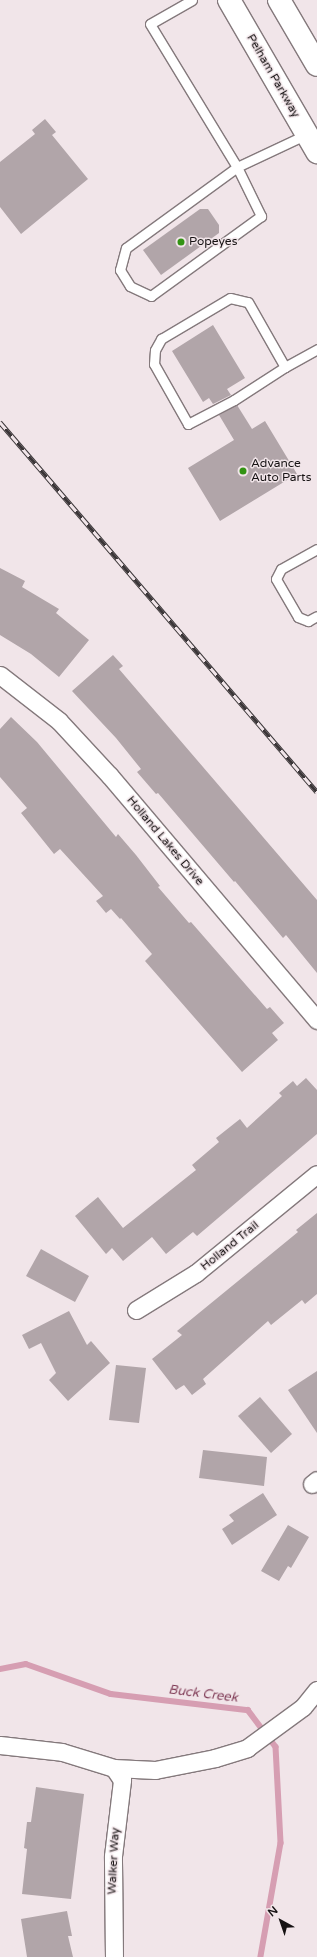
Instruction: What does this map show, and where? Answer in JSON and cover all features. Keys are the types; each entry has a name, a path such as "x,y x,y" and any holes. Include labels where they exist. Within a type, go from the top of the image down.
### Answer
{"main road":[{"name":"Pelham Parkway","path":"229,0 314,138"},
{"path":"279,0 317,65"}],"street":[{"name":"Holland Lakes Drive","path":"0,674 59,721 110,776 317,1020"},
{"name":"Holland Trail","path":"136,1310 196,1273 317,1174"},
{"path":"0,1745 62,1752 114,1768 155,1770 215,1758 247,1748 303,1707 317,1690"},
{"name":"Walker Way","path":"114,1768 122,1780 113,1856 114,1957"}],"lane":[{"path":"192,0 150,24 237,167 261,216 151,296 130,286 120,270 126,248 237,167 314,138"},
{"path":"285,367 248,302 230,298 161,339 155,350 154,364 186,423 234,400 285,367 317,349"},
{"path":"317,549 281,569 276,579 298,617 308,620 317,616"}],"building":[{"path":"45,119 56,132 52,135 88,179 21,234 0,207 0,162 35,134 32,130"},
{"name":"Popeyes","path":"200,209 208,209 219,225 219,233 161,275 143,250"},
{"path":"213,325 245,378 227,389 231,395 213,404 209,398 203,402 172,351"},
{"name":"Advance Auto Parts","path":"237,405 252,429 265,421 297,474 220,521 188,468 234,440 219,415"},
{"path":"0,568 25,581 22,587 59,609 56,613 89,640 59,677 31,654 0,635"},
{"path":"113,655 123,666 119,669 317,900 317,973 286,935 283,938 158,793 156,794 137,772 141,769 116,738 72,691"},
{"path":"11,717 37,742 116,837 118,834 160,886 158,887 189,923 191,922 267,1009 270,1007 284,1023 272,1033 278,1040 242,1072 145,961 152,954 121,918 120,919 111,909 106,913 96,901 103,896 60,849 54,854 21,813 27,808 0,777 0,729"},
{"path":"306,1078 317,1090 317,1134 197,1236 193,1232 166,1254 152,1237 123,1261 112,1248 106,1254 75,1216 98,1197 123,1228 196,1170 192,1165 219,1142 216,1138 240,1119 247,1128 282,1096 279,1093 293,1081 297,1086"},
{"path":"317,1213 317,1294 305,1304 302,1300 271,1325 268,1321 203,1379 206,1384 192,1395 184,1385 176,1390 152,1359 182,1335 177,1331 298,1232 296,1230"},
{"path":"41,1249 89,1276 75,1302 26,1276"},
{"path":"69,1311 87,1345 91,1341 110,1363 68,1401 49,1380 56,1373 41,1343 29,1349 22,1335"},
{"path":"116,1365 146,1368 139,1423 109,1420"},
{"path":"317,1371 317,1433 288,1390"},
{"path":"260,1397 292,1434 271,1453 238,1416"},
{"path":"203,1450 267,1457 264,1486 199,1478"},
{"path":"263,1493 277,1515 232,1545 222,1529 234,1521 229,1515"},
{"path":"288,1525 309,1537 291,1568 288,1566 279,1581 261,1571"},
{"path":"36,1787 84,1794 71,1899 22,1894 27,1849 24,1848 27,1822 31,1822"},
{"path":"67,1911 72,1936 68,1936 73,1957 27,1957 21,1919"}],"waterway":[{"name":"Buck Creek","path":"0,1669 26,1664 111,1694 248,1710 276,1747 281,1843 261,1957"}],"railway":[{"path":"0,422 317,792"}],"place":[{"name":"Popeyes","path":"181,242"},
{"name":"Advance Auto Parts","path":"243,471"}]}
